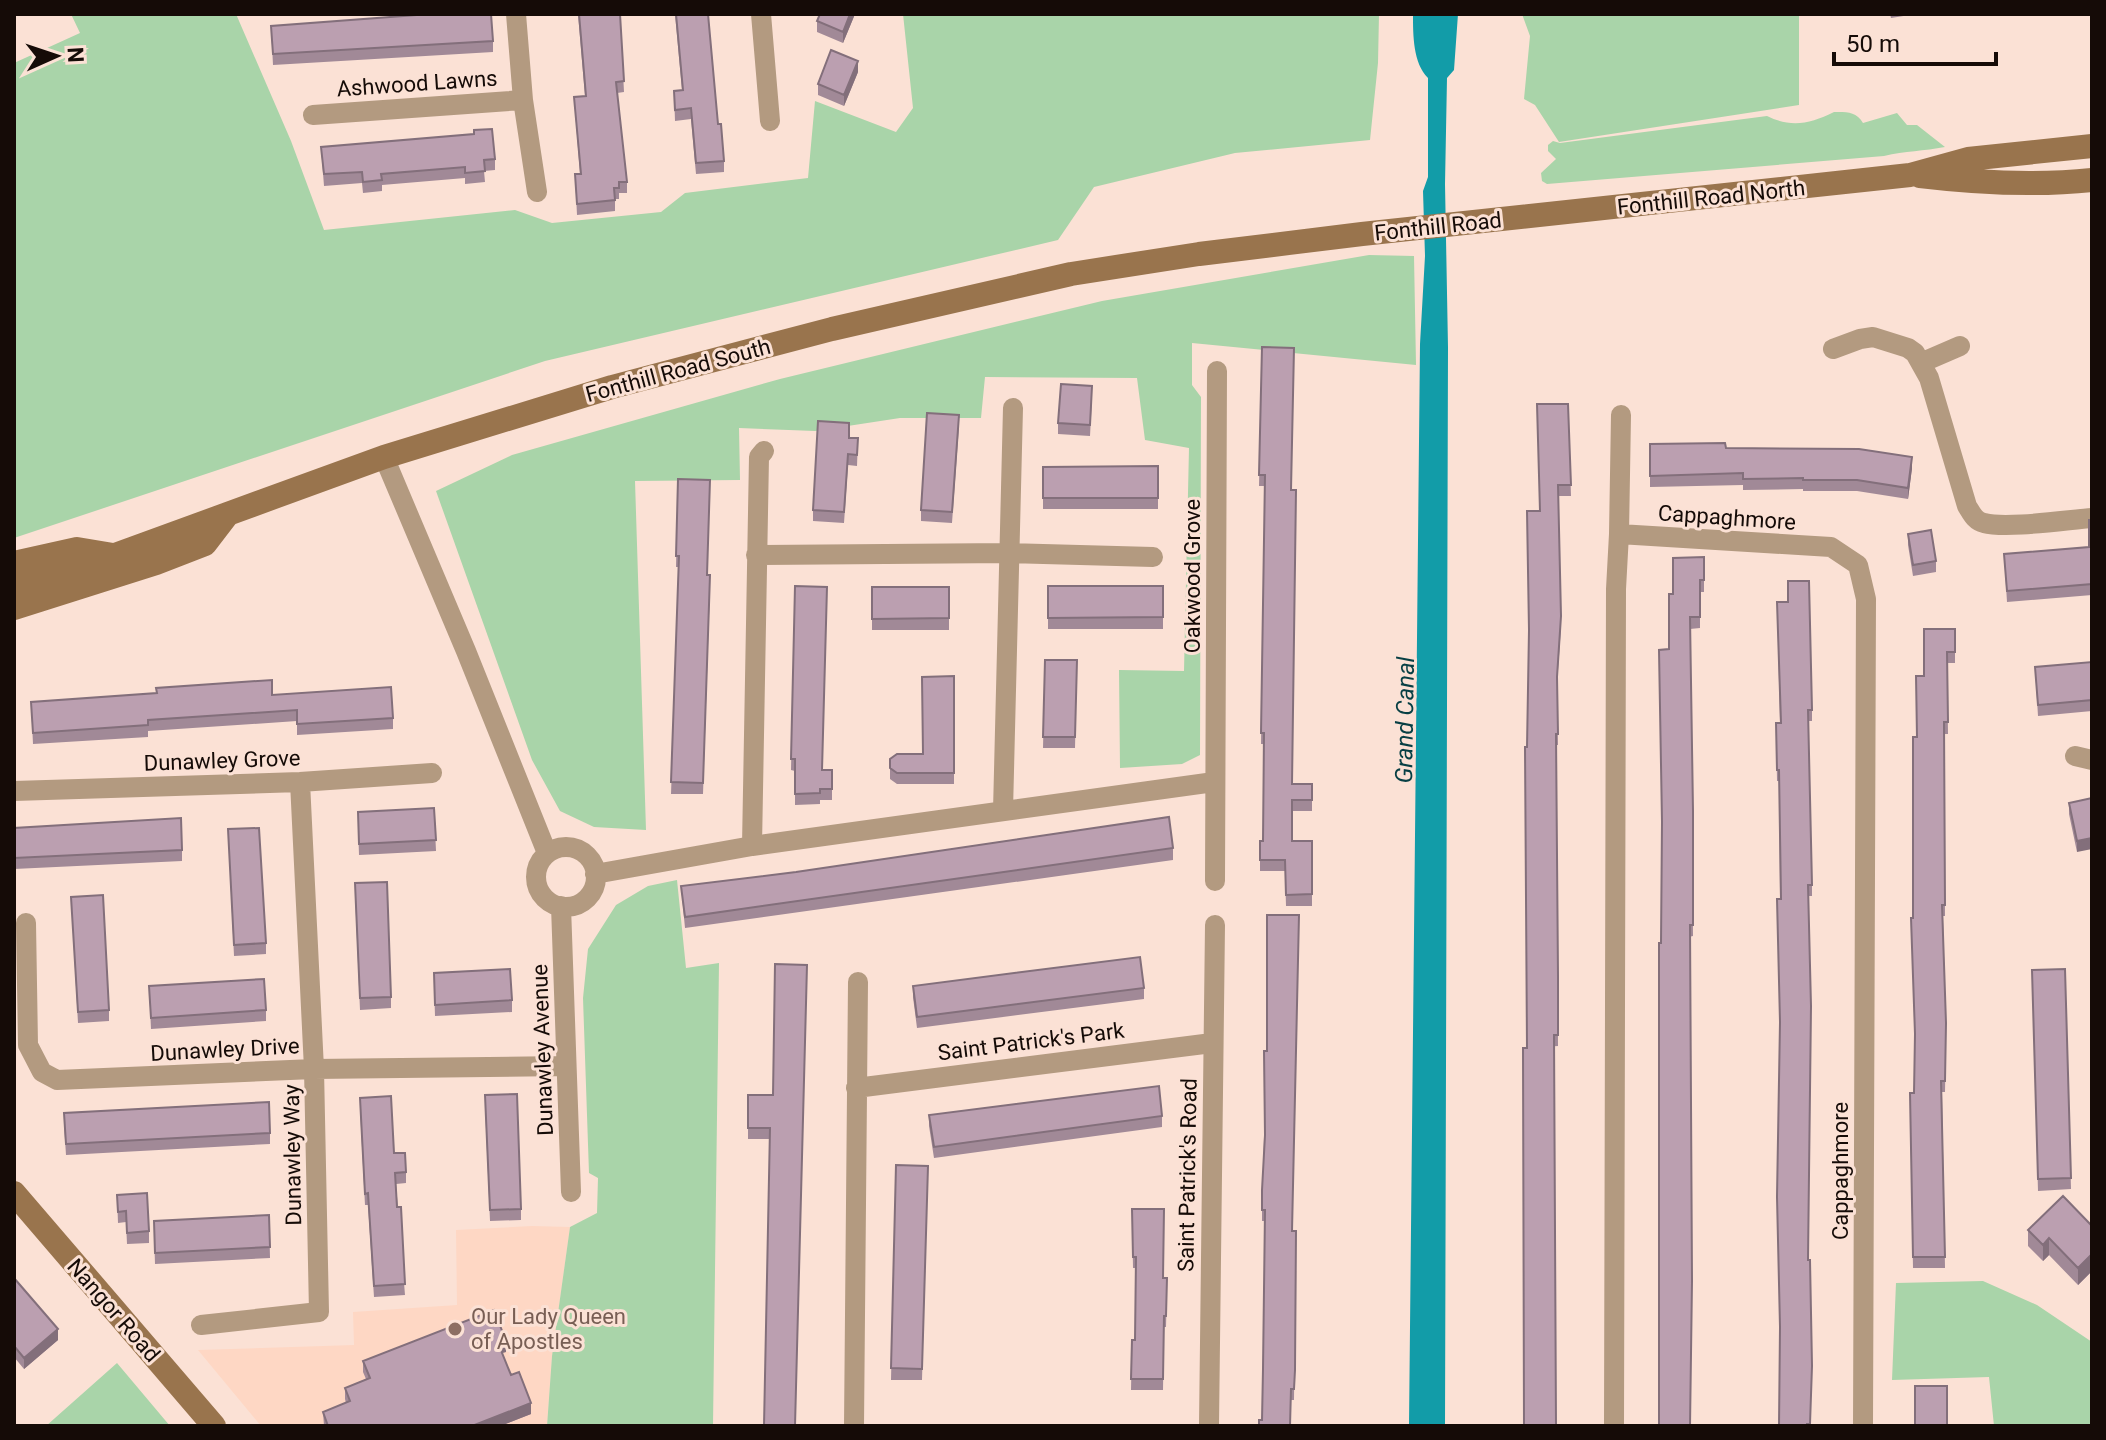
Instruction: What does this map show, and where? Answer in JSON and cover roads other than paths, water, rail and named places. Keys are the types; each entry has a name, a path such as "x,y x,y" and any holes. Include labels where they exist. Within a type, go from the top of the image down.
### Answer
{"main road":[{"name":"Fonthill Road North","path":"1513,219 1910,175 1968,159 2092,146"},
{"name":"Fonthill Road North","path":"1910,175 1977,183 2092,180"},
{"name":"Fonthill Road","path":"1362,234 1513,219"},
{"name":"Fonthill Road South","path":"14,585 38,581 115,555 384,457 612,387 832,329 1071,274 1362,234"},
{"path":"14,608 156,563 205,544 228,514"},
{"path":"14,563 77,549 115,555"},
{"name":"Nangor Road","path":"14,1193 214,1426"}],"street":[{"path":"516,14 523,100 537,192"},
{"path":"761,14 770,121"},
{"name":"Ashwood Lawns","path":"313,115 523,100"},
{"path":"1833,349 1873,337 1908,348 1923,362 1967,506 1975,519 1984,524 2002,525 2092,518"},
{"path":"1923,362 1960,346"},
{"name":"Oakwood Grove","path":"1215,881 1217,371"},
{"path":"1003,811 1013,408"},
{"path":"1614,1426 1616,589 1621,415"},
{"path":"752,846 756,555 759,457 764,451"},
{"path":"384,457 547,853"},
{"name":"Cappaghmore","path":"1619,534 1831,547 1858,565 1866,599 1863,1426"},
{"name":"Oakwood Grove","path":"756,555 1009,553 1153,557"},
{"name":"Dunawley Grove","path":"14,791 300,782 432,773"},
{"name":"Dunawley Way","path":"201,1325 319,1312 314,1069 300,782"},
{"path":"595,874 752,846 1214,782"},
{"path":"555,848 573,848 589,857 595,874 592,891 586,898 570,906 561,906 544,897 538,889 537,869 547,853 555,848"},
{"name":"Dunawley Avenue","path":"561,906 571,1192"},
{"name":"Dunawley Drive","path":"26,923 28,1045 42,1072 57,1080 314,1069 565,1066"},
{"name":"Saint Patrick's Road","path":"1209,1426 1215,925"},
{"path":"854,1426 858,982"},
{"name":"Saint Patrick's Park","path":"856,1088 1212,1043"}],"water":[{"path":"1413,14 1458,14 1454,70 1447,78 1445,184 1448,347 1445,1426 1409,1426 1420,344 1425,256 1423,191 1428,177 1428,78 1417,57"}],"place":[{"name":"Our Lady Queen of Apostles","path":"455,1329"}],"water label":[{"name":"Grand Canal","path":"1405,720"}]}
